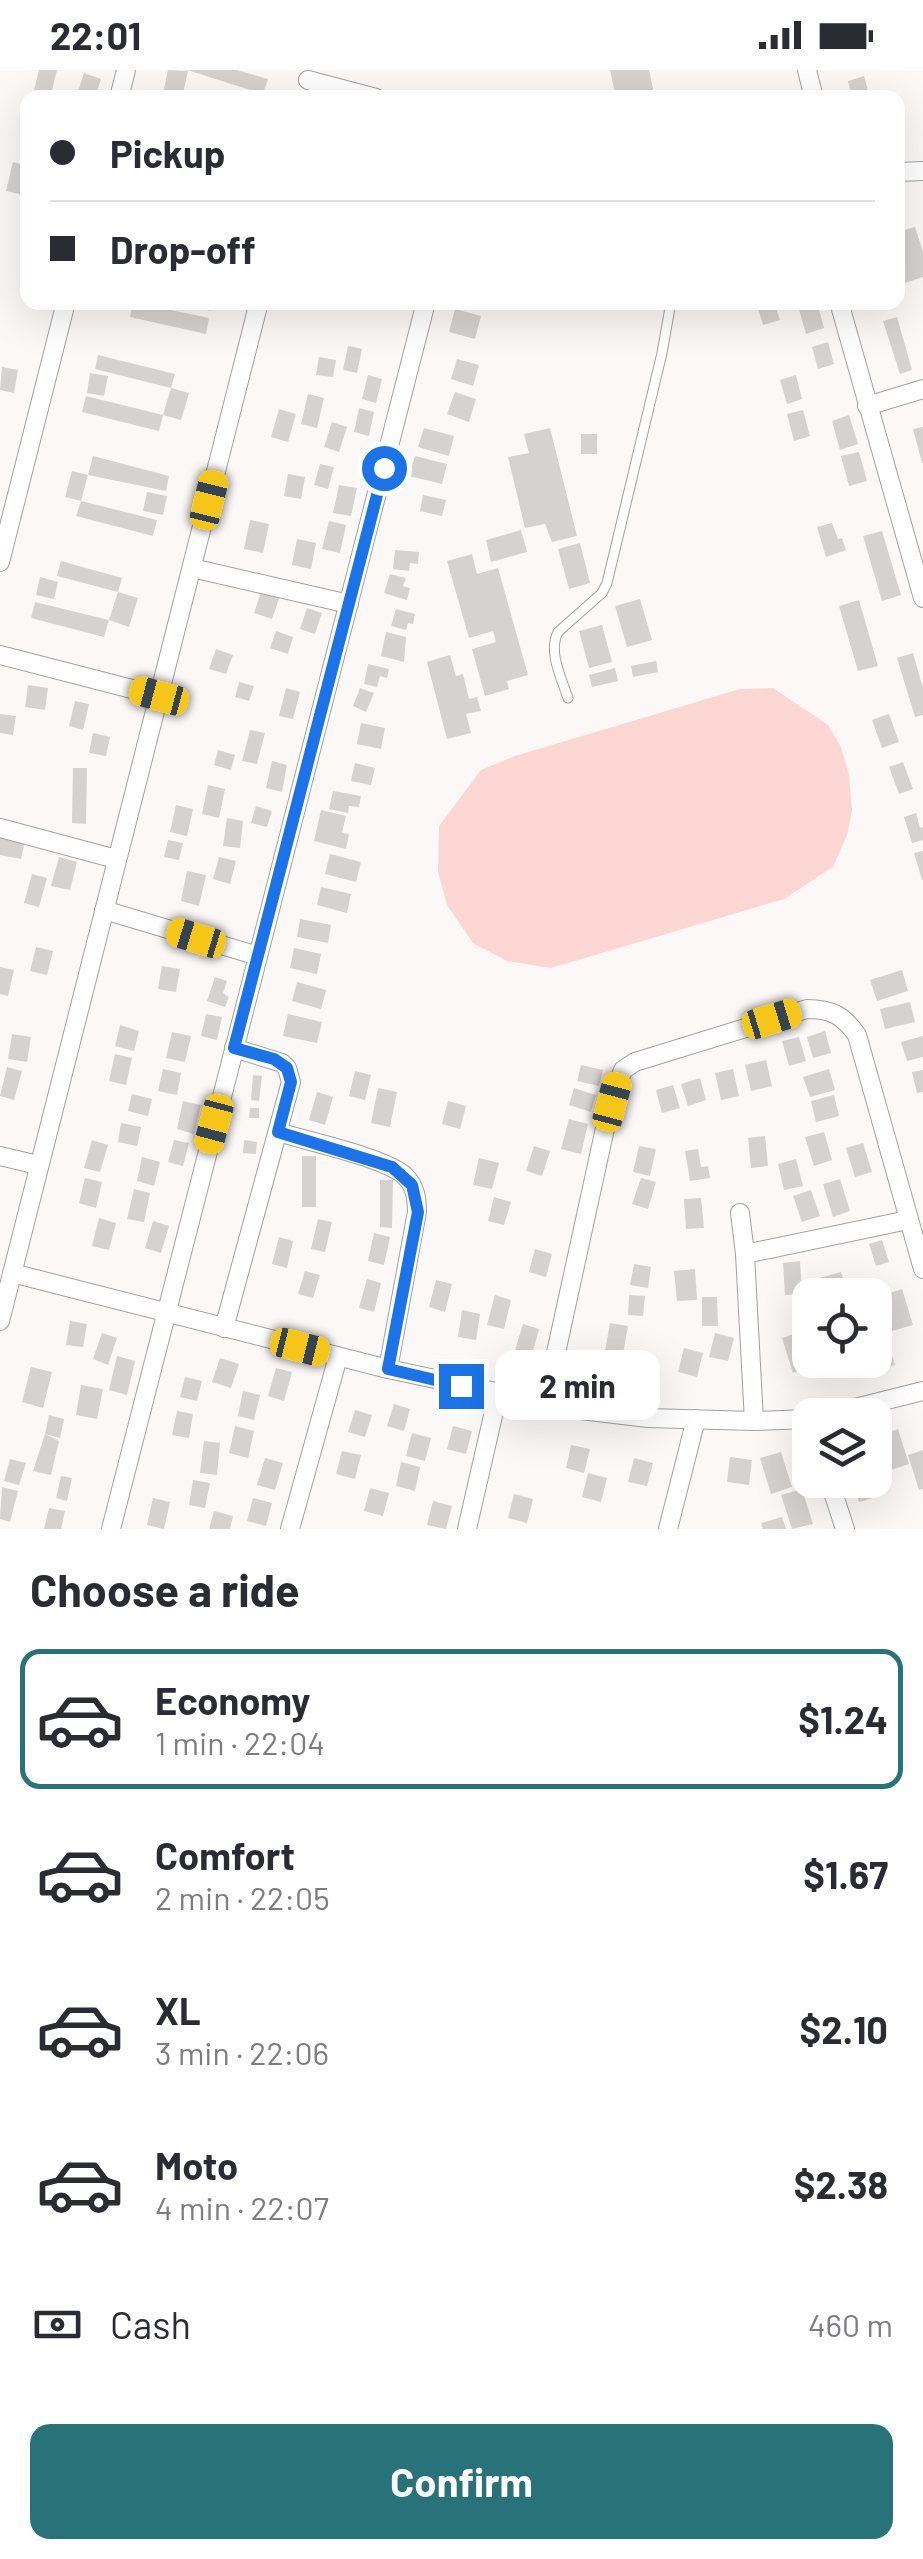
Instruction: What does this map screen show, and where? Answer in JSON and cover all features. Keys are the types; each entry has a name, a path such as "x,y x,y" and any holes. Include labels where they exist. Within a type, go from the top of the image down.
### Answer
{"street":[{"path":"307,82 342,90"},
{"path":"0,562 64,310"},
{"path":"0,1321 257,310"},
{"path":"111,1529 424,310"},
{"path":"840,310 923,598"},
{"path":"867,406 923,389"},
{"path":"192,568 349,604"},
{"path":"0,654 159,696"},
{"path":"0,828 116,859"},
{"path":"104,910 258,956"},
{"path":"544,1403 614,1092 622,1070 635,1062 807,1008 845,1018 857,1035 923,1269"},
{"path":"224,1328 291,1082 287,1068 274,1059 234,1048"},
{"path":"278,1132 392,1167 412,1185 418,1212 388,1369"},
{"path":"0,1156 38,1165"},
{"path":"740,1213 754,1421"},
{"path":"745,1254 908,1220"},
{"path":"12,1273 388,1369 544,1403 648,1418 792,1422"},
{"path":"290,1529 338,1356"},
{"path":"892,1399 923,1391"},
{"path":"467,1529 498,1394"},
{"path":"668,1529 696,1418"},
{"path":"835,1498 846,1529"}],"lane":[{"path":"568,698 554,640 602,593 607,582 670,310"}],"shaded area":[{"path":"773,688 828,725 841,747 849,775 852,810 847,835 833,867 784,899 551,968 507,961 473,943 447,905 438,872 439,826 481,770 515,756 740,689"}],"building":[{"path":"39,70 57,70 52,90 34,90"},
{"path":"168,70 188,71 184,90 164,90"},
{"path":"187,70 237,70 268,79 264,90 250,90"},
{"path":"610,70 649,70 653,90 614,90"},
{"path":"84,73 101,79 98,90 79,90"},
{"path":"864,76 868,90 850,90 848,81"},
{"path":"13,162 20,164 20,194 6,191"},
{"path":"915,227 923,252 923,277 905,283 905,230"},
{"path":"131,310 171,310 209,318 206,334 130,317"},
{"path":"455,310 481,316 475,339 449,332"},
{"path":"758,310 777,310 780,320 763,325"},
{"path":"799,310 819,310 824,328 806,334"},
{"path":"897,317 912,370 900,374 883,321"},
{"path":"828,342 834,364 818,369 812,347"},
{"path":"348,346 362,349 357,373 343,370"},
{"path":"98,355 175,374 171,388 95,369"},
{"path":"319,357 336,360 333,377 316,375"},
{"path":"457,359 479,365 473,386 451,379"},
{"path":"2,367 18,370 14,393 0,390"},
{"path":"90,373 108,376 104,396 87,393"},
{"path":"368,375 382,379 376,403 362,399"},
{"path":"796,375 802,399 787,404 780,380"},
{"path":"171,388 189,393 181,420 163,415"},
{"path":"455,392 476,399 469,422 447,414"},
{"path":"308,394 324,398 317,428 301,424"},
{"path":"86,396 163,415 159,431 82,412"},
{"path":"359,408 374,412 369,436 354,432"},
{"path":"279,409 296,414 288,442 271,437"},
{"path":"803,410 810,436 794,441 787,414"},
{"path":"849,415 858,444 840,450 832,421"},
{"path":"332,422 347,427 339,452 324,447"},
{"path":"923,427 923,463 922,463 913,429"},
{"path":"424,428 454,436 449,456 418,447"},
{"path":"550,428 577,536 552,542 545,524 525,528 508,457 529,453 524,434"},
{"path":"581,434 597,434 597,454 581,454"},
{"path":"859,452 867,481 849,486 841,456"},
{"path":"93,456 169,476 166,491 88,475"},
{"path":"415,456 447,464 442,484 409,476"},
{"path":"320,464 334,467 328,489 314,485"},
{"path":"72,471 88,475 81,501 65,497"},
{"path":"288,474 305,477 301,499 284,496"},
{"path":"339,485 357,488 351,516 333,513"},
{"path":"147,492 167,496 163,515 143,511"},
{"path":"423,495 446,500 442,516 420,511"},
{"path":"81,501 157,520 153,536 76,516"},
{"path":"250,520 269,524 263,553 244,549"},
{"path":"329,521 346,525 340,553 322,549"},
{"path":"832,523 846,550 826,557 817,527"},
{"path":"521,530 527,552 491,562 486,540"},
{"path":"882,531 901,595 882,601 863,536"},
{"path":"297,539 316,543 311,569 292,565"},
{"path":"580,543 590,583 569,589 558,549"},
{"path":"395,550 419,552 418,564 410,563 409,571 393,569"},
{"path":"472,554 477,574 498,568 528,675 507,681 509,689 485,696 472,649 496,642 493,631 469,638 447,561"},
{"path":"61,561 122,578 118,592 57,576"},
{"path":"390,574 406,578 403,586 410,588 407,600 384,593"},
{"path":"40,577 58,582 54,599 36,595"},
{"path":"262,589 280,596 272,619 254,613"},
{"path":"118,592 138,598 129,627 109,620"},
{"path":"640,599 652,640 627,647 615,606"},
{"path":"859,600 878,666 858,671 839,606"},
{"path":"35,602 109,620 104,637 31,618"},
{"path":"307,608 322,613 315,634 300,629"},
{"path":"396,609 415,614 413,624 408,623 406,630 391,626"},
{"path":"602,625 612,662 589,668 579,631"},
{"path":"276,631 293,637 288,654 270,648"},
{"path":"386,632 406,637 404,662 381,656"},
{"path":"216,649 233,655 226,674 209,669"},
{"path":"913,653 923,688 923,715 915,717 897,658"},
{"path":"450,655 456,676 463,674 469,699 477,697 481,711 466,714 471,733 447,739 427,662"},
{"path":"656,661 658,672 633,677 631,666"},
{"path":"368,664 389,669 387,678 380,676 377,687 364,684"},
{"path":"615,668 618,681 592,687 589,675"},
{"path":"239,682 254,686 249,701 235,697"},
{"path":"28,685 48,688 45,710 25,707"},
{"path":"286,688 300,692 293,719 279,716"},
{"path":"360,688 374,693 366,712 353,706"},
{"path":"75,701 89,704 83,730 69,726"},
{"path":"0,714 16,716 13,735 0,733"},
{"path":"889,714 899,742 882,748 872,720"},
{"path":"361,723 385,728 381,749 357,744"},
{"path":"250,730 265,733 257,764 242,761"},
{"path":"93,733 110,737 106,756 89,753"},
{"path":"218,750 235,755 231,770 214,765"},
{"path":"272,761 287,765 282,792 266,788"},
{"path":"903,762 913,789 899,794 889,767"},
{"path":"355,763 375,768 371,785 351,781"},
{"path":"73,768 87,768 86,824 72,823"},
{"path":"208,785 225,789 219,818 202,814"},
{"path":"333,791 361,796 359,807 349,806 348,813 329,809"},
{"path":"176,805 193,809 187,836 170,832"},
{"path":"256,806 272,811 267,827 251,823"},
{"path":"321,810 346,816 342,833 349,834 346,849 314,841"},
{"path":"916,813 920,828 923,827 923,840 912,843 904,817"},
{"path":"227,818 243,821 240,848 223,846"},
{"path":"0,836 25,841 21,859 0,855"},
{"path":"168,840 183,843 179,860 164,857"},
{"path":"923,851 923,880 922,880 914,853"},
{"path":"330,854 361,862 356,882 325,874"},
{"path":"59,857 77,862 70,890 51,886"},
{"path":"219,857 236,861 230,884 213,879"},
{"path":"187,871 206,875 199,906 181,901"},
{"path":"32,874 47,878 39,907 24,903"},
{"path":"321,887 351,894 347,913 317,905"},
{"path":"300,919 331,925 328,943 297,937"},
{"path":"36,947 53,951 47,975 30,971"},
{"path":"294,948 321,954 317,974 290,968"},
{"path":"162,966 180,969 176,992 158,989"},
{"path":"0,967 14,970 8,996 0,994"},
{"path":"902,970 908,991 877,1001 870,980"},
{"path":"215,977 227,981 223,993 229,997 225,1007 207,1001"},
{"path":"297,982 326,990 321,1009 292,1001"},
{"path":"910,1002 915,1022 885,1029 880,1009"},
{"path":"206,1014 222,1017 217,1040 201,1036"},
{"path":"288,1014 322,1022 317,1043 283,1036"},
{"path":"120,1025 139,1031 134,1051 115,1046"},
{"path":"825,1031 831,1053 813,1058 807,1037"},
{"path":"172,1032 191,1036 185,1062 166,1058"},
{"path":"12,1034 31,1037 27,1062 8,1059"},
{"path":"923,1036 923,1057 907,1061 901,1042"},
{"path":"799,1037 806,1061 789,1066 782,1041"},
{"path":"115,1054 132,1058 126,1085 109,1081"},
{"path":"766,1060 772,1086 751,1091 745,1065"},
{"path":"581,1065 603,1070 599,1086 577,1081"},
{"path":"7,1067 22,1071 14,1100 0,1096"},
{"path":"163,1069 181,1073 177,1095 158,1091"},
{"path":"733,1069 739,1096 721,1100 715,1073"},
{"path":"829,1069 835,1090 810,1097 803,1077"},
{"path":"923,1070 923,1092 917,1093 912,1072"},
{"path":"355,1071 371,1075 365,1100 349,1096"},
{"path":"253,1075 262,1076 259,1101 251,1100"},
{"path":"700,1078 706,1100 688,1106 681,1084"},
{"path":"673,1085 680,1108 662,1113 656,1090"},
{"path":"378,1088 397,1092 390,1127 371,1123"},
{"path":"574,1088 596,1095 591,1112 569,1105"},
{"path":"317,1092 333,1097 325,1125 309,1120"},
{"path":"132,1094 152,1099 148,1116 128,1111"},
{"path":"834,1095 839,1116 816,1122 811,1101"},
{"path":"183,1101 201,1105 194,1134 177,1129"},
{"path":"448,1101 466,1106 460,1129 442,1124"},
{"path":"250,1108 259,1108 259,1118 249,1118"},
{"path":"569,1119 588,1124 581,1154 561,1149"},
{"path":"121,1123 141,1127 137,1146 118,1142"},
{"path":"824,1132 832,1160 814,1166 805,1137"},
{"path":"765,1136 768,1166 751,1168 748,1138"},
{"path":"92,1140 108,1145 100,1172 84,1168"},
{"path":"174,1140 189,1143 183,1166 168,1162"},
{"path":"244,1140 257,1142 256,1154 243,1153"},
{"path":"863,1143 872,1172 855,1177 846,1148"},
{"path":"534,1146 550,1151 542,1176 526,1171"},
{"path":"639,1146 656,1149 650,1176 633,1172"},
{"path":"698,1149 701,1167 708,1166 710,1178 690,1181 685,1151"},
{"path":"302,1156 316,1156 316,1207 302,1207"},
{"path":"142,1157 160,1162 154,1186 137,1181"},
{"path":"479,1158 499,1163 492,1189 473,1185"},
{"path":"796,1159 803,1186 784,1190 778,1164"},
{"path":"85,1178 102,1182 96,1208 79,1203"},
{"path":"641,1178 656,1182 648,1209 632,1204"},
{"path":"840,1179 850,1211 833,1217 823,1184"},
{"path":"380,1180 393,1180 392,1228 380,1227"},
{"path":"134,1189 150,1193 144,1222 127,1219"},
{"path":"811,1190 820,1216 802,1222 793,1196"},
{"path":"494,1197 511,1202 504,1225 488,1221"},
{"path":"701,1198 704,1228 686,1229 684,1199"},
{"path":"99,1218 116,1223 109,1250 92,1246"},
{"path":"318,1219 332,1222 325,1252 311,1249"},
{"path":"153,1221 169,1226 161,1253 145,1248"},
{"path":"374,1233 390,1237 384,1265 368,1261"},
{"path":"279,1237 293,1241 287,1268 272,1264"},
{"path":"882,1240 889,1262 876,1266 869,1244"},
{"path":"535,1249 552,1254 546,1277 529,1272"},
{"path":"800,1261 801,1278 792,1278 792,1295 785,1295 783,1263"},
{"path":"634,1264 651,1267 648,1288 630,1285"},
{"path":"695,1269 697,1300 677,1301 674,1271"},
{"path":"305,1271 320,1275 313,1298 298,1294"},
{"path":"841,1272 843,1278 820,1278"},
{"path":"367,1279 381,1283 374,1312 359,1308"},
{"path":"436,1280 452,1284 445,1312 429,1307"},
{"path":"902,1289 913,1325 892,1331 892,1292"},
{"path":"495,1295 511,1300 504,1329 487,1325"},
{"path":"629,1295 645,1296 643,1316 628,1315"},
{"path":"702,1297 717,1297 718,1326 702,1326"},
{"path":"462,1310 480,1314 476,1340 458,1337"},
{"path":"70,1321 87,1324 83,1347 66,1345"},
{"path":"610,1323 628,1326 623,1354 605,1351"},
{"path":"523,1324 539,1329 532,1355 515,1350"},
{"path":"102,1333 117,1338 108,1365 93,1359"},
{"path":"715,1333 734,1338 728,1361 709,1357"},
{"path":"792,1335 792,1370 782,1338"},
{"path":"684,1348 703,1353 697,1377 678,1372"},
{"path":"117,1356 135,1361 127,1395 109,1390"},
{"path":"220,1358 239,1364 231,1388 212,1382"},
{"path":"629,1358 648,1363 642,1387 623,1382"},
{"path":"31,1367 52,1372 43,1408 22,1402"},
{"path":"276,1368 292,1372 284,1401 268,1396"},
{"path":"185,1377 202,1381 197,1401 180,1397"},
{"path":"81,1385 103,1389 97,1419 76,1415"},
{"path":"243,1391 260,1395 254,1420 238,1416"},
{"path":"394,1404 410,1409 404,1431 387,1426"},
{"path":"355,1410 372,1415 365,1437 348,1432"},
{"path":"177,1411 193,1414 189,1438 172,1435"},
{"path":"49,1415 64,1419 60,1438 45,1434"},
{"path":"235,1426 254,1431 248,1458 229,1453"},
{"path":"453,1426 472,1431 466,1454 447,1449"},
{"path":"898,1429 909,1464 892,1470 892,1431"},
{"path":"412,1433 431,1438 425,1461 406,1456"},
{"path":"45,1434 59,1441 51,1475 33,1471"},
{"path":"204,1441 220,1443 217,1475 200,1473"},
{"path":"571,1445 590,1449 584,1473 566,1468"},
{"path":"923,1450 923,1489 919,1490 908,1455"},
{"path":"342,1451 361,1455 355,1479 336,1474"},
{"path":"781,1452 792,1487 771,1494 760,1458"},
{"path":"730,1457 752,1460 749,1485 727,1482"},
{"path":"265,1458 283,1463 275,1490 257,1485"},
{"path":"634,1458 653,1463 647,1486 628,1482"},
{"path":"10,1459 26,1463 19,1485 4,1481"},
{"path":"401,1462 420,1467 415,1491 396,1486"},
{"path":"588,1473 607,1478 601,1502 582,1497"},
{"path":"61,1476 72,1478 67,1501 56,1498"},
{"path":"193,1480 210,1483 205,1508 189,1505"},
{"path":"2,1487 18,1491 10,1522 0,1519"},
{"path":"370,1488 389,1493 383,1516 364,1511"},
{"path":"792,1492 792,1498 805,1498 813,1524 792,1529 781,1495"},
{"path":"514,1494 533,1499 527,1523 508,1518"},
{"path":"153,1498 170,1502 164,1529 147,1525"},
{"path":"253,1498 272,1503 266,1526 247,1521"},
{"path":"433,1501 452,1506 446,1529 427,1525"},
{"path":"49,1508 65,1511 61,1529 44,1529"},
{"path":"214,1511 233,1516 230,1529 209,1529"},
{"path":"782,1517 786,1529 763,1529 761,1523"}],"route":[{"path":"384,468 234,1048 274,1059 287,1068 291,1082 278,1132 392,1167 412,1185 418,1212 388,1369 461,1386"}]}
